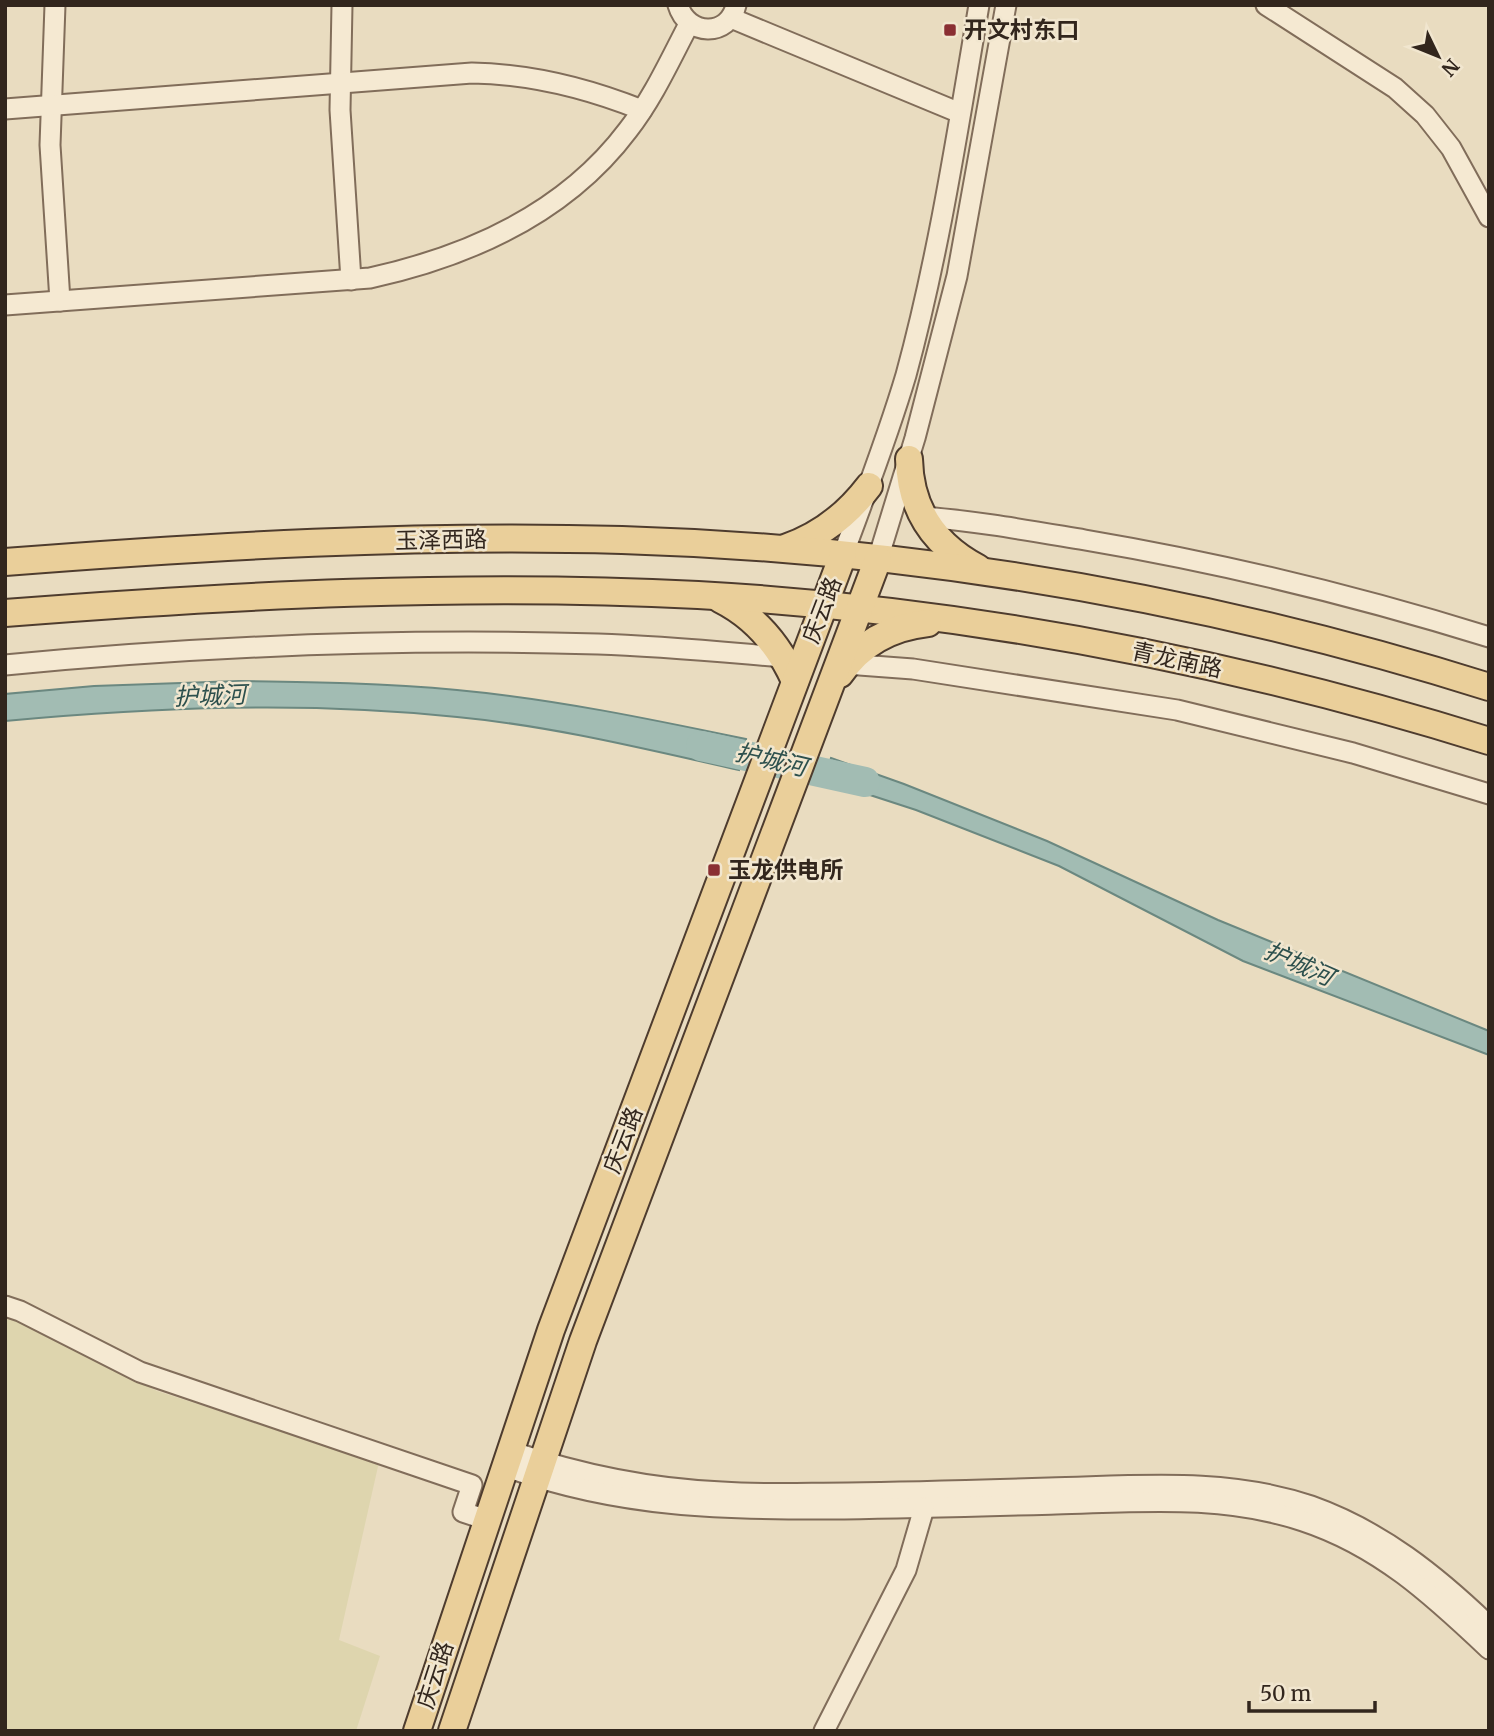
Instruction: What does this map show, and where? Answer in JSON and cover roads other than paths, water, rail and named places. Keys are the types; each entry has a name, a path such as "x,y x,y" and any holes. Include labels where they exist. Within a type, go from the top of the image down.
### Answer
{"main road":[{"path":"909,459 912,489 922,516 939,541 964,561 978,568 1010,576"},
{"path":"781,549 824,530 849,510 869,485"},
{"name":"玉泽西路","path":"5,562 227,547 439,539 623,540 781,549 878,559"},
{"name":"庆云路","path":"416,1731 551,1330 843,555"},
{"path":"878,559 1107,592 1290,632 1489,687"},
{"name":"庆云路","path":"452,1731 583,1341 878,559"},
{"path":"5,614 229,598 544,590 715,596 859,608"},
{"path":"715,596 746,615 771,639 795,681"},
{"name":"青龙南路","path":"859,608 956,620 1097,643 1213,667 1366,705 1489,741"},
{"path":"829,689 846,664 868,645 892,631 956,620"}],"street":[{"path":"55,5 50,145 60,301"},
{"path":"342,5 342,163 351,280"},
{"path":"678,5 689,24 701,30 718,28 733,12 960,113"},
{"path":"843,555 883,449 916,335 960,113 978,5"},
{"path":"878,559 909,459 957,276 1006,5"},
{"path":"1266,5 1395,88 1410,101 1451,148 1489,217"},
{"path":"5,305 370,278 426,264 484,242 547,207 587,176 615,146 642,110 689,24"},
{"path":"5,109 472,73 507,74 578,87 642,110"},
{"path":"1469,180 1489,188"},
{"path":"922,516 1022,530 1209,564 1380,606 1489,637"},
{"path":"5,665 218,648 412,642 602,644 783,657"},
{"path":"846,664 913,669 1177,710 1353,753 1489,794"},
{"path":"5,1306 20,1311 140,1373 472,1485 463,1512 487,1520"},
{"path":"507,1459 617,1497 688,1507 754,1510 1185,1501 1233,1504 1280,1514 1341,1536 1398,1569 1438,1601 1489,1649"},
{"path":"539,1469 722,1493 924,1492 1185,1485 1260,1492 1336,1516 1384,1541 1429,1571 1489,1626"},
{"path":"824,1731 906,1570 924,1508"}],"water":[{"path":"239,681 376,684 493,694 602,710 746,739 739,770 528,726 401,712 288,708 174,709 5,721 5,694 94,686"},
{"path":"831,758 1047,841 1218,920 1489,1031 1489,1055 1243,961 1059,866 916,810 824,780"}],"waterway":[{"name":"护城河","path":"701,746 865,782"}],"place":[{"name":"开文村东口","path":"950,30"},
{"name":"玉龙供电所","path":"714,870"}]}
